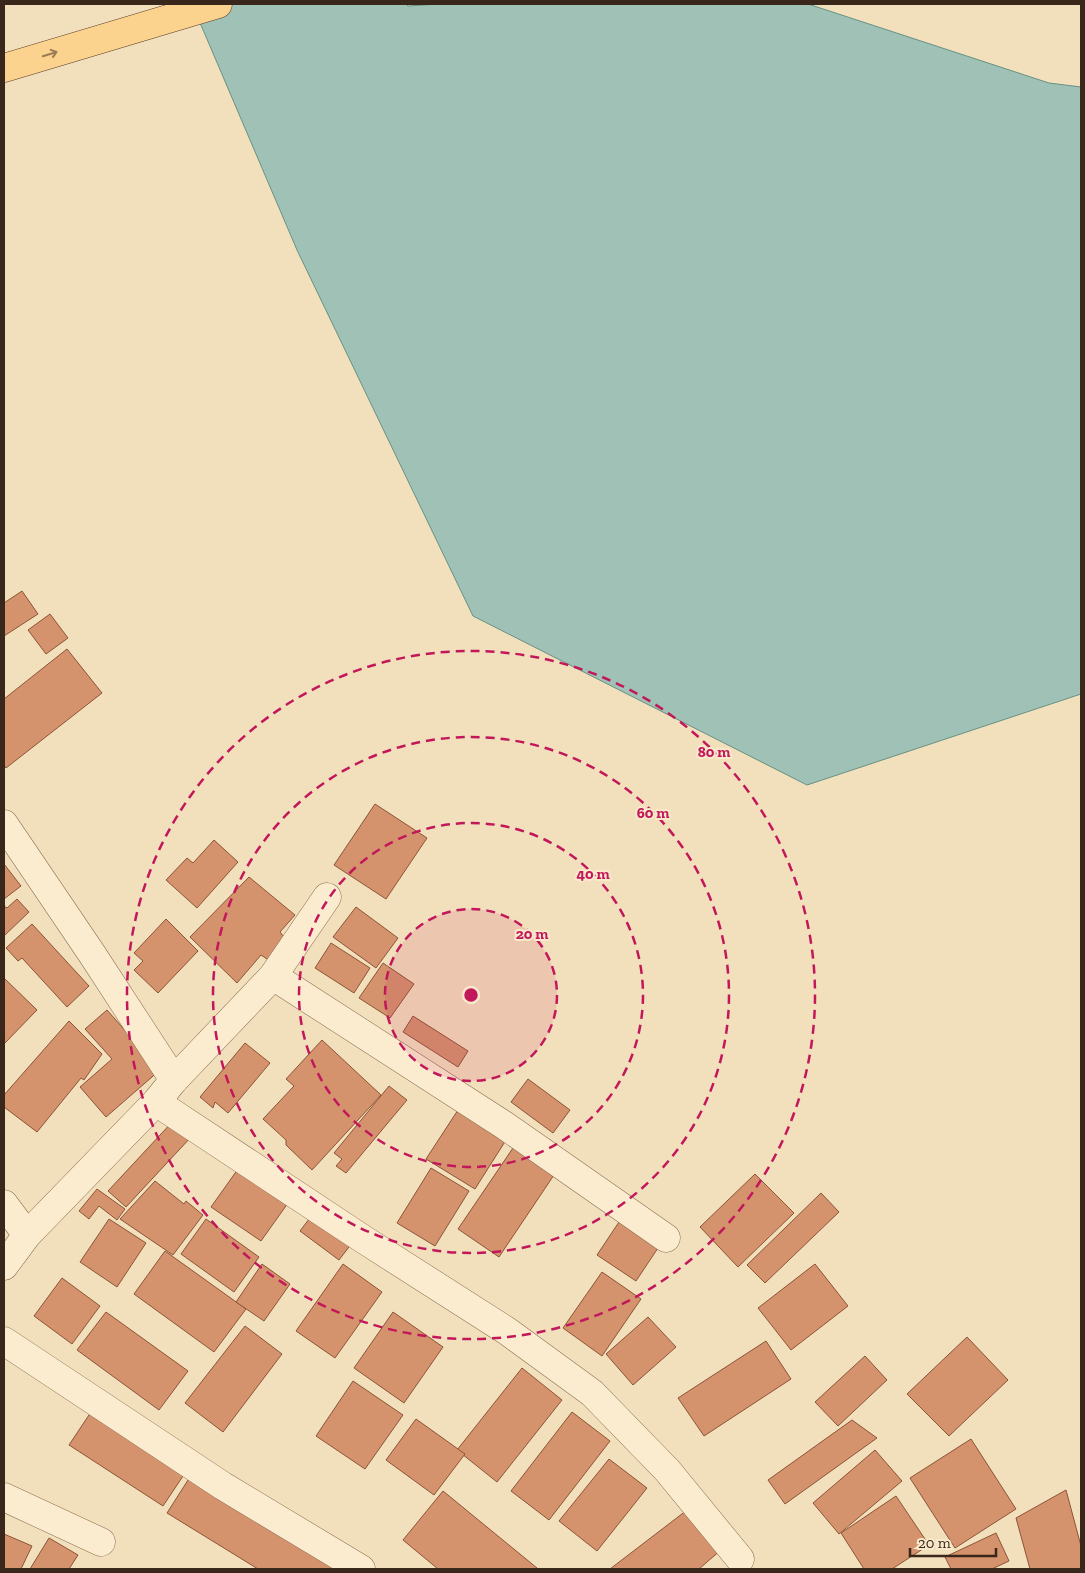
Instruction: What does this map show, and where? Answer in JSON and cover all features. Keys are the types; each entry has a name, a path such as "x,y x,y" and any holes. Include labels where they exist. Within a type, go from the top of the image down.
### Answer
{"main road":[{"path":"4,68 218,4"}],"street":[{"path":"4,824 174,1080"},
{"path":"4,1266 27,1235 156,1102 174,1080 273,976 327,897"},
{"path":"273,976 504,1125 666,1238"},
{"path":"156,1102 363,1239 507,1331 592,1393 667,1470 740,1559"},
{"path":"4,1204 27,1235"},
{"path":"4,1341 223,1486 361,1569"},
{"path":"4,1497 101,1542"}],"water":[{"path":"192,4 406,4 408,6 439,4 808,4 1049,83 1081,87 1081,694 807,785 473,616 297,250"}],"building":[{"path":"22,591 38,614 4,636 4,603"},
{"path":"50,614 68,638 46,654 28,630"},
{"path":"67,649 102,693 6,768 4,765 4,699"},
{"path":"375,804 427,838 386,899 334,865"},
{"path":"214,840 238,862 197,908 166,880 187,858 193,863"},
{"path":"4,864 21,886 4,899"},
{"path":"249,877 295,915 280,932 284,937 270,961 261,955 237,983 190,937"},
{"path":"17,899 29,912 4,936 4,906 7,908"},
{"path":"356,907 398,938 376,968 333,937"},
{"path":"166,919 198,951 158,993 134,970 143,961 134,953"},
{"path":"32,924 89,986 67,1007 22,958 18,961 6,948"},
{"path":"331,943 370,968 354,993 315,968"},
{"path":"383,963 414,984 390,1018 359,998"},
{"path":"4,978 37,1010 4,1044"},
{"path":"107,1010 160,1070 106,1117 80,1087 112,1059 85,1029"},
{"path":"413,1016 468,1051 458,1067 403,1032"},
{"path":"69,1021 102,1054 84,1080 81,1078 37,1132 4,1107 4,1095"},
{"path":"322,1040 381,1095 312,1170 286,1145 286,1140 263,1119 294,1086 286,1079"},
{"path":"245,1043 270,1063 228,1113 215,1102 213,1108 200,1097"},
{"path":"528,1079 570,1110 553,1133 511,1102"},
{"path":"389,1086 407,1100 346,1173 336,1166 342,1159 334,1153"},
{"path":"458,1110 506,1140 475,1189 426,1159"},
{"path":"174,1120 192,1136 126,1207 108,1191"},
{"path":"515,1145 556,1172 499,1257 458,1229"},
{"path":"431,1168 469,1191 435,1246 397,1223"},
{"path":"238,1169 288,1203 261,1241 211,1207"},
{"path":"755,1174 794,1213 738,1267 700,1227"},
{"path":"155,1181 184,1204 186,1201 203,1215 173,1255 120,1219"},
{"path":"97,1189 125,1209 117,1220 99,1206 89,1219 79,1211"},
{"path":"821,1193 839,1212 765,1283 747,1265"},
{"path":"313,1214 352,1243 339,1260 300,1231"},
{"path":"109,1219 146,1243 117,1287 80,1262"},
{"path":"206,1219 259,1257 234,1292 181,1254"},
{"path":"619,1222 658,1248 636,1281 597,1255"},
{"path":"165,1251 246,1309 214,1352 134,1294"},
{"path":"262,1264 290,1284 264,1321 236,1302"},
{"path":"343,1264 382,1292 335,1358 296,1331"},
{"path":"815,1264 848,1306 791,1350 758,1308"},
{"path":"602,1272 641,1299 602,1356 563,1328"},
{"path":"62,1278 100,1306 72,1344 34,1316"},
{"path":"106,1312 188,1371 159,1410 77,1350"},
{"path":"393,1312 443,1347 404,1403 354,1368"},
{"path":"648,1317 676,1347 633,1385 606,1354"},
{"path":"245,1326 282,1354 223,1432 185,1403"},
{"path":"967,1337 1008,1380 949,1436 907,1394"},
{"path":"766,1341 791,1379 704,1436 678,1398"},
{"path":"865,1356 887,1380 838,1426 815,1402"},
{"path":"522,1368 562,1400 497,1482 457,1450"},
{"path":"353,1381 403,1415 365,1469 316,1436"},
{"path":"97,1403 191,1464 163,1506 69,1445"},
{"path":"572,1412 610,1441 549,1520 511,1491"},
{"path":"416,1419 465,1454 434,1495 386,1460"},
{"path":"852,1420 877,1438 785,1504 768,1480"},
{"path":"971,1439 1016,1509 955,1548 910,1478"},
{"path":"875,1450 902,1481 839,1534 813,1503"},
{"path":"609,1459 647,1488 597,1551 559,1521"},
{"path":"190,1477 340,1569 258,1569 167,1513"},
{"path":"1066,1490 1081,1546 1081,1569 1030,1569 1016,1518"},
{"path":"443,1491 537,1568 438,1569 403,1540"},
{"path":"896,1496 929,1545 892,1569 864,1569 841,1533"},
{"path":"691,1507 722,1549 699,1569 610,1569"},
{"path":"996,1533 1009,1561 992,1569 951,1569 945,1557"},
{"path":"4,1534 32,1546 21,1569 4,1569"},
{"path":"49,1538 78,1555 69,1569 30,1569"}]}
